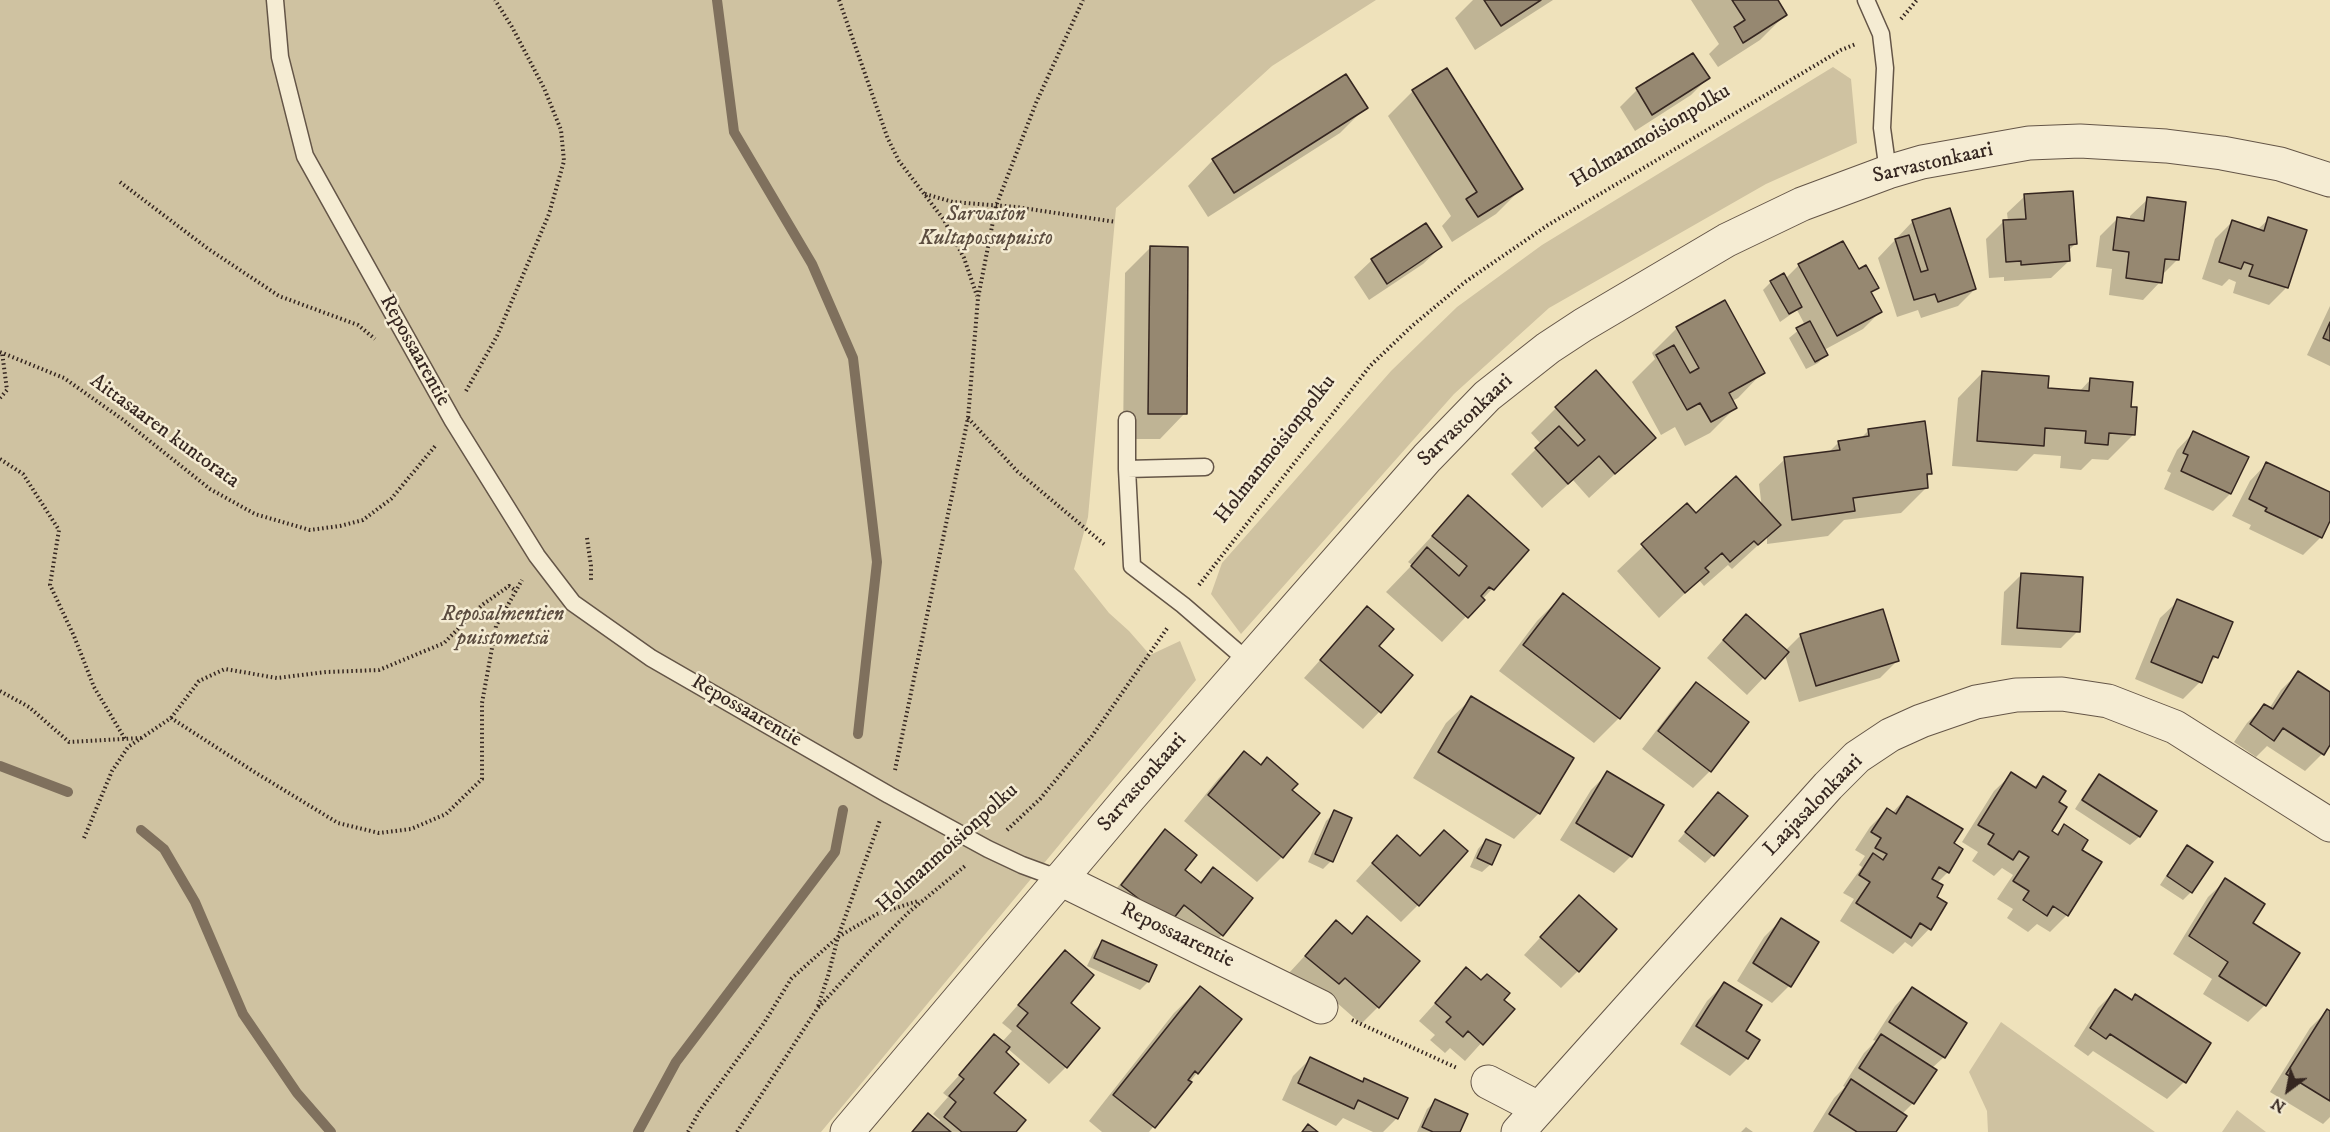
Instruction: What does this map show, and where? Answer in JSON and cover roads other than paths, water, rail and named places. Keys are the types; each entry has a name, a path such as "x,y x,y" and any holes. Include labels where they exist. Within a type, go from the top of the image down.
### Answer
{"street":[{"name":"Sarvastonkaari","path":"847,1132 1060,879 1427,458 1487,396 1523,367 1583,325 1727,240 1802,204 1888,171 1922,162 2029,143 2080,141 2166,146 2222,153 2280,164 2330,180"},
{"name":"Laajasalonkaari","path":"1528,1120 1828,786 1857,758 1890,735 1920,721 1976,702 2016,695 2062,694 2108,701 2175,727 2330,825"},
{"name":"Repossaarentie","path":"1060,879 1321,1007"},
{"path":"1488,1082 1528,1120"}],"lane":[{"name":"Repossaarentie","path":"275,0 280,57 305,156 453,421 537,556 573,603 651,658 890,795 988,849 1060,879"},
{"path":"1866,0 1881,34 1885,68 1882,128 1888,171"},
{"path":"1126,420 1132,566 1183,605 1249,662"},
{"path":"1127,469 1205,467"}],"waterway":[{"path":"717,0 734,132 812,264 853,358 877,562 858,734"},
{"path":"0,766 68,792"},
{"path":"638,1132 676,1062 835,852 843,810"},
{"path":"141,830 164,849 195,902 243,1014 297,1093 331,1132"}],"park label":[{"name":"Sarvaston Kultapossupuisto","path":"986,228"},
{"name":"Reposalmentien puistometsä","path":"503,628"}]}
